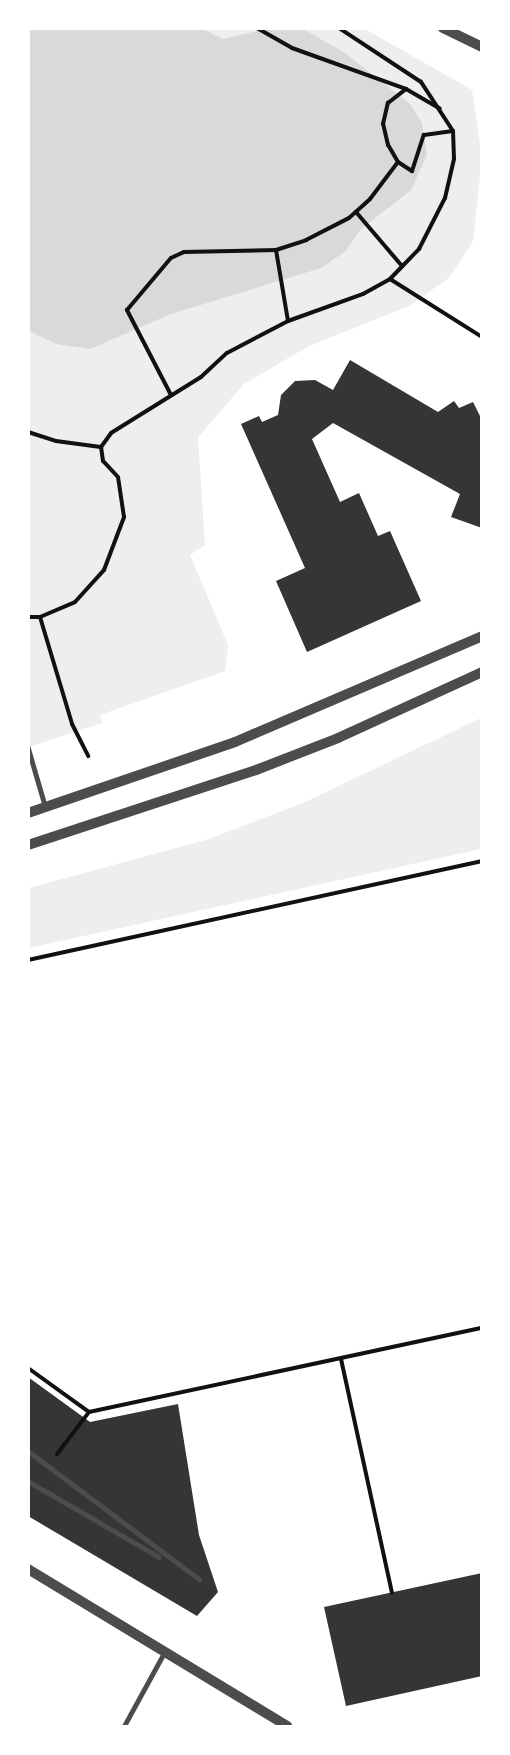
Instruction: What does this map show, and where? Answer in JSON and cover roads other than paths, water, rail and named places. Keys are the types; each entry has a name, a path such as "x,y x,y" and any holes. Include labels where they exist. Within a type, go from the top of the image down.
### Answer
{"street":[{"path":"443,28 482,47"},
{"path":"28,813 235,742 482,636"},
{"path":"28,845 256,770 338,738 482,672"},
{"path":"28,1569 287,1726"}],"lane":[{"path":"28,747 46,808"},
{"path":"28,1450 47,1467 199,1580"},
{"path":"28,1481 159,1557"},
{"path":"124,1726 165,1652"}]}
